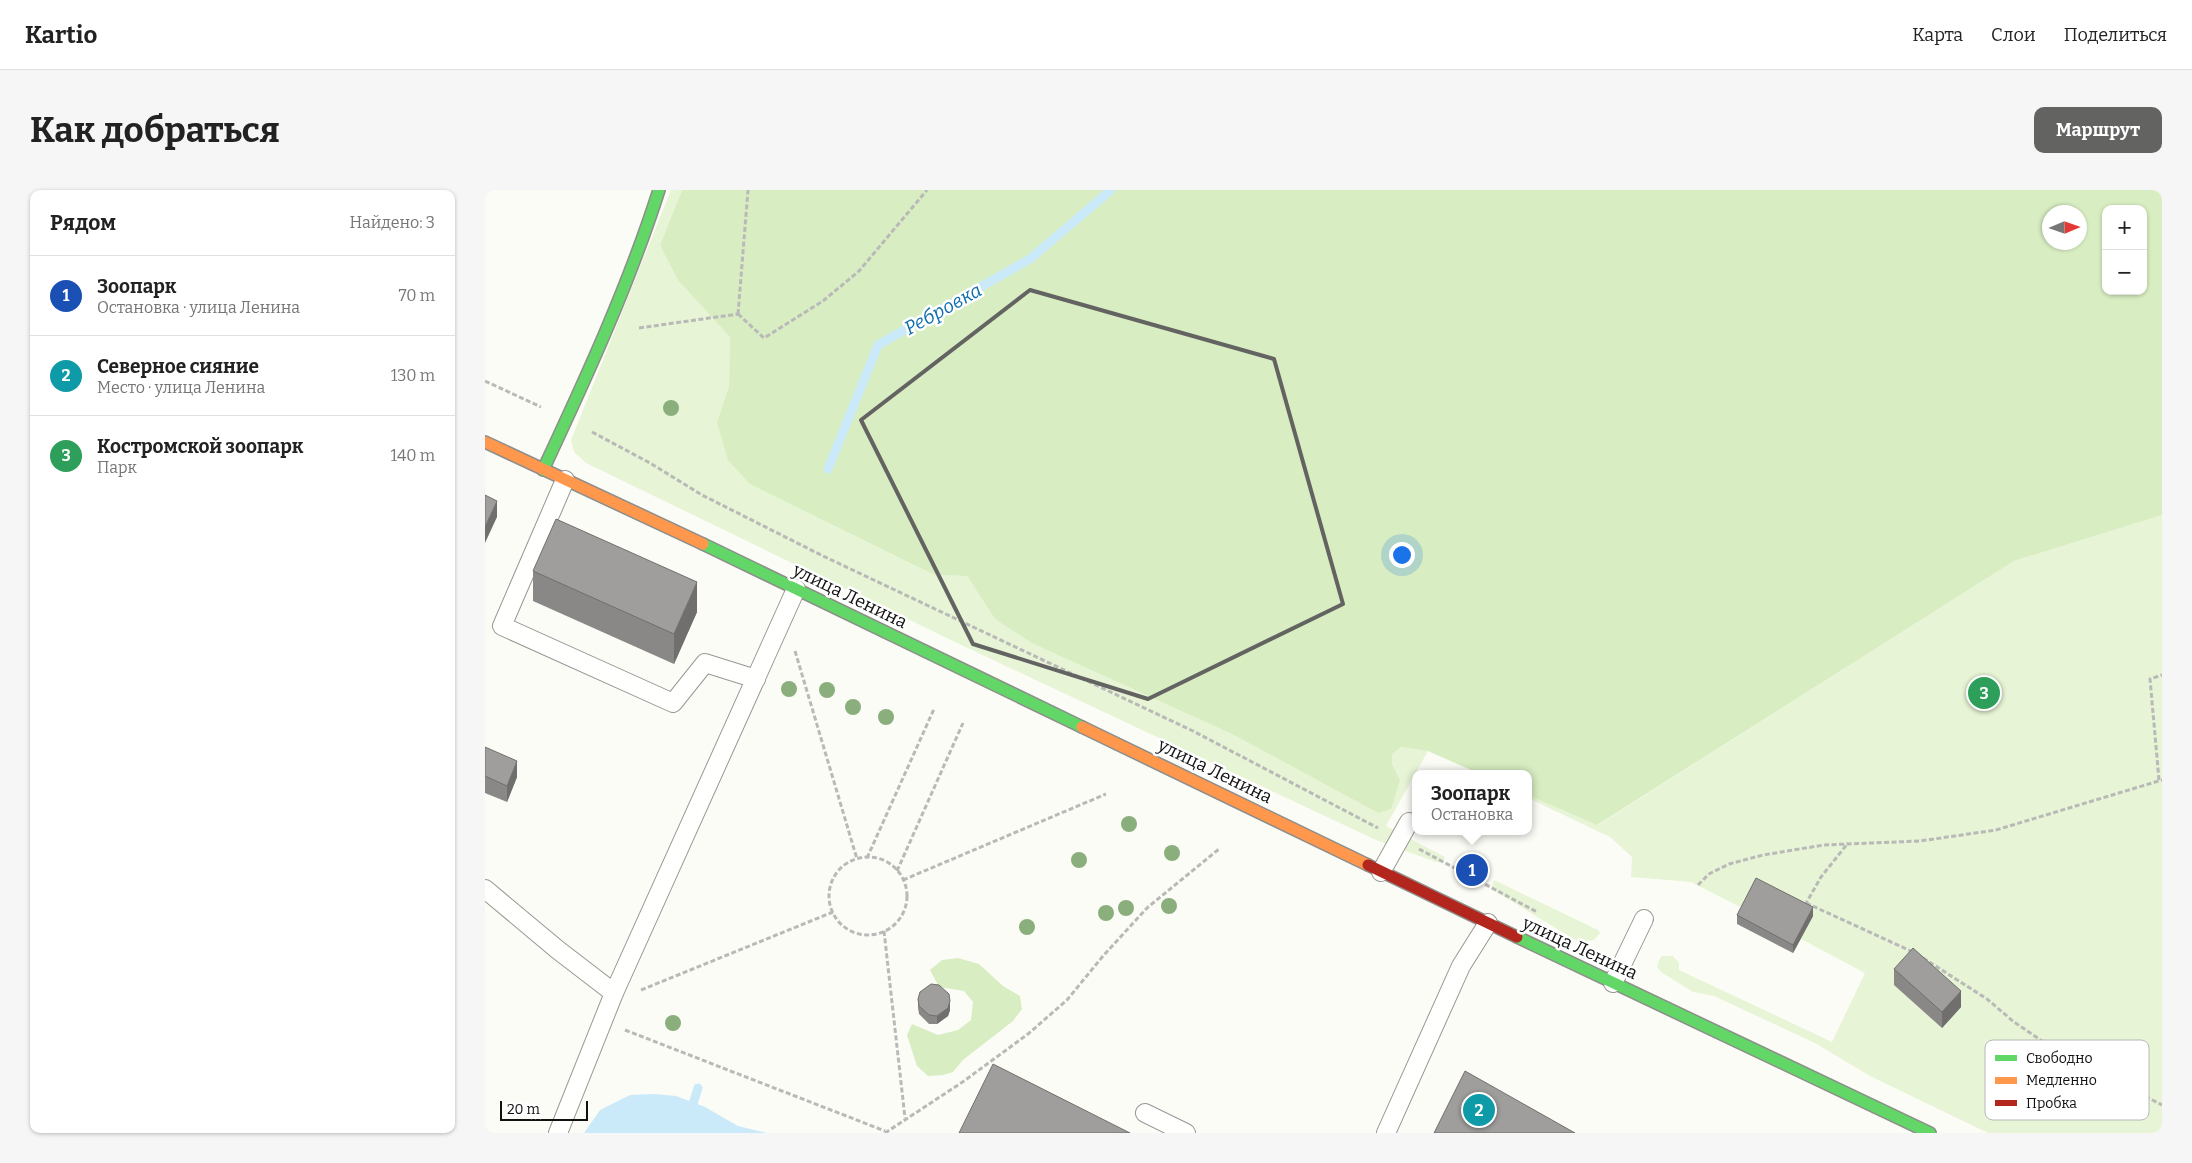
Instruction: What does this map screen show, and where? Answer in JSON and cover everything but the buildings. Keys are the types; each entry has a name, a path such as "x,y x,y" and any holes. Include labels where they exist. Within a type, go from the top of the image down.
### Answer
{"main road":[{"path":"543,470 607,332 643,240 659,190"},
{"name":"улица Ленина","path":"485,442 797,589 1487,923 1930,1133"}],"lane":[{"path":"565,480 502,626 673,703 705,663 756,679"},
{"path":"558,1133 612,998 797,589"},
{"path":"1381,872 1409,822"},
{"path":"485,889 612,998"},
{"path":"1613,983 1644,919"},
{"path":"1386,1133 1461,966 1487,923"},
{"path":"1145,1113 1186,1133"}],"path":[{"path":"738,314 748,190"},
{"path":"738,314 764,338 823,301 859,271 927,190"},
{"path":"607,332 738,314"},
{"path":"485,381 566,418 650,463 719,504 821,555 1193,731 1538,912"},
{"path":"793,642 857,859"},
{"path":"1698,885 1709,874 1729,864 1795,848 1848,843 1920,841 1996,830 2161,780 2150,679 2162,675"},
{"path":"867,858 933,710"},
{"path":"897,871 963,724"},
{"path":"903,880 1106,794"},
{"path":"1802,910 1826,870 1848,843"},
{"path":"603,1021 885,1132 964,1081 1028,1034 1067,1000 1103,956 1147,908 1219,849"},
{"path":"867,858 884,861 897,871 903,880 906,900 903,913 895,924 884,931 871,935 857,934 845,928 830,906 829,892 832,880 845,864 857,859 867,858"},
{"path":"1806,904 1905,946 1987,999 2014,1022 2041,1040"},
{"path":"612,998 833,912"},
{"path":"884,931 905,1118"},
{"path":"2149,1098 2162,1105"}],"highlighted area":[{"path":"1030,290 1274,359 1343,604 1148,699 973,644 861,420"}],"green space":[{"path":"671,190 682,190 660,245 705,308 730,337 729,386 717,422 935,575 967,576 995,619 1230,733 1378,813 1400,780 1392,764 1392,754 1401,747 1428,751 1417,770 1412,770 1412,780 1386,826 1445,857 1443,862 1436,862 1376,840 955,642 586,463 574,452 571,440"},
{"path":"682,190 2162,190 2162,515 2014,561 1597,825 1532,797 1532,770 1471,770 1428,751 1401,747 1392,754 1392,764 1400,780 1391,809 1378,813 1230,733 1032,643 995,619 967,576 935,575 750,484 728,460 717,422 729,386 730,337 678,280 660,245"},
{"path":"2162,515 2162,1133 1988,1133 1870,1076 1815,1043 1714,996 1693,992 1661,972 1657,967 1662,956 1673,956 1679,963 1679,970 1832,1042 1865,973 1801,939 1793,953 1737,924 1744,909 1691,882 1631,877 1632,857 1610,837 1532,800 1532,797 1598,825 2014,561"},
{"path":"1494,880 1598,930 1600,933 1594,940 1579,942 1491,889"},
{"path":"958,958 979,964 1003,986 1020,996 1022,1009 1013,1021 963,1060 953,1072 928,1076 917,1066 907,1035 912,1024 938,1035 958,1030 971,1020 973,1002 964,991 939,987 930,970 942,960"}],"water":[{"path":"655,1094 676,1096 705,1107 738,1126 767,1133 584,1133 600,1110 630,1095"}],"waterway":[{"name":"Ребровка","path":"828,469 878,345 1030,259 1111,190"},
{"name":"Ребровка","path":"684,1133 698,1088"}],"traffic: fast":[{"path":"543,470 620,297 659,190"},
{"path":"703,544 1082,727"},
{"path":"1517,937 1930,1133"}],"traffic: slow":[{"path":"485,442 703,544"},
{"path":"1082,727 1368,865"}],"traffic: jam":[{"path":"1368,865 1517,937"}],"place":[{"name":"Костромской зоопарк","path":"1984,693"},
{"name":"Зоопарк","path":"1472,870"},
{"name":"Северное сияние","path":"1479,1110"}]}
